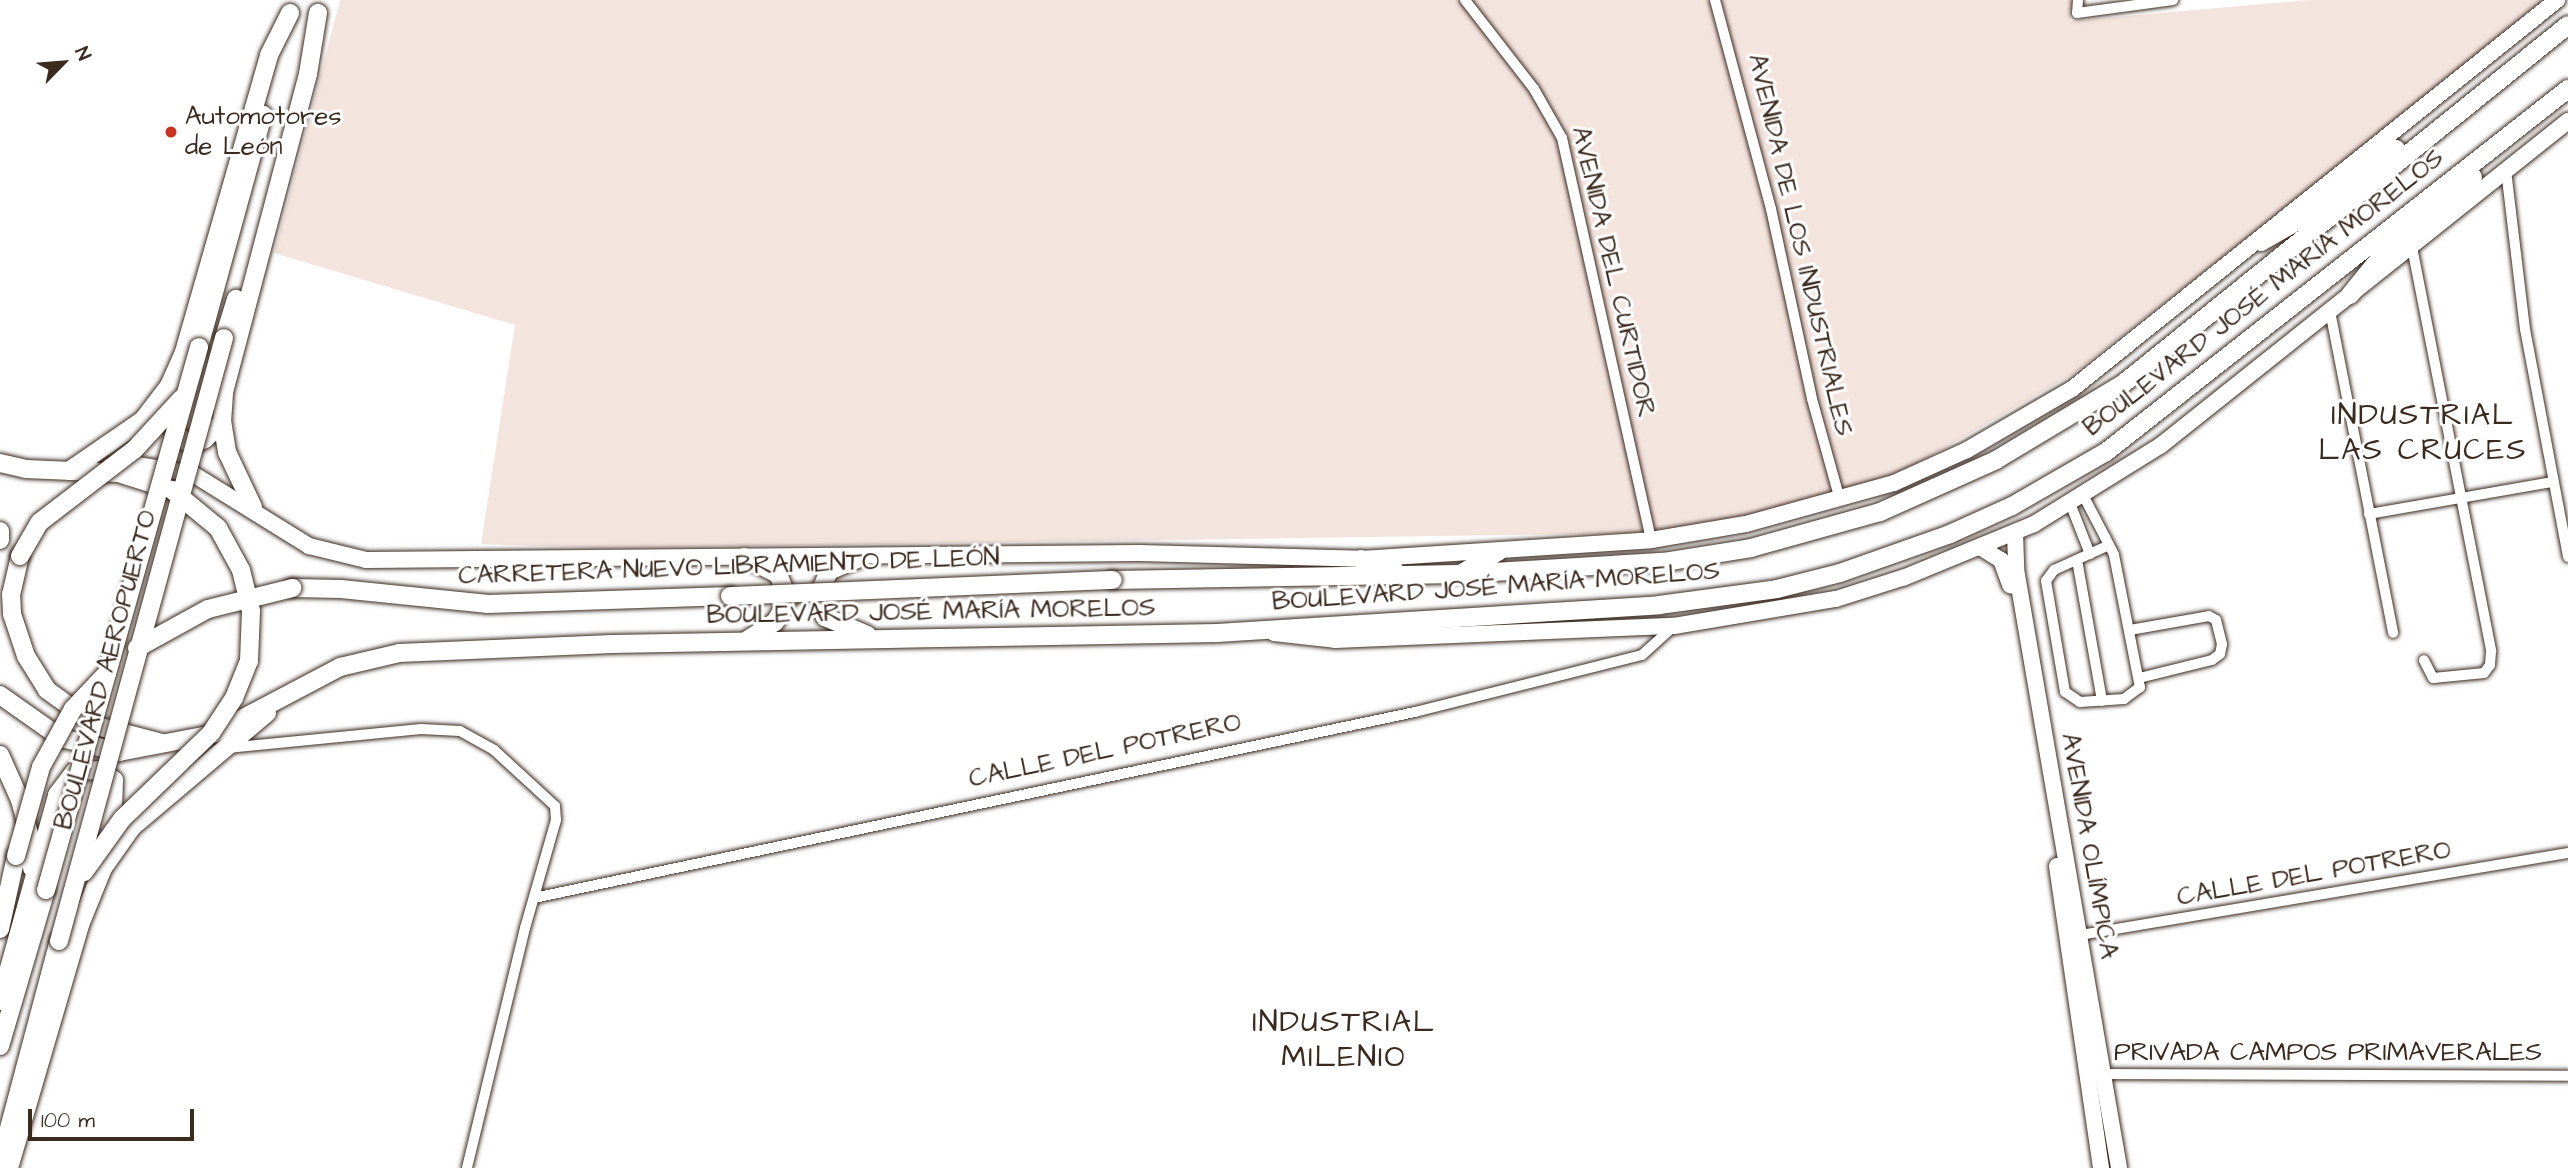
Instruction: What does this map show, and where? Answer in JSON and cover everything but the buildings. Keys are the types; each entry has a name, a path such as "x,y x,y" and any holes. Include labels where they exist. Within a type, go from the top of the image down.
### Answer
{"main road":[{"path":"222,422 200,443 183,442 177,436 172,412 184,352 269,55 292,6"},
{"name":"BOULEVARD AEROPUERTO","path":"1,1043 187,392 292,6"},
{"path":"253,507 231,465 222,422 224,392 308,74 320,6"},
{"name":"BOULEVARD AEROPUERTO","path":"0,1162 67,911 320,6"},
{"name":"BOULEVARD JOSÉ MARÍA MORELOS","path":"1113,580 1409,576 1664,562 1751,548 1868,516 1961,478 2043,435 2124,383 2568,25"},
{"name":"BOULEVARD JOSÉ MARÍA MORELOS","path":"282,698 340,667 398,653 746,641 1257,631 1721,597 1840,573 1950,534 2012,506 2106,452 2568,89"},
{"path":"2261,242 2308,215 2426,127 2473,100"},
{"path":"2350,295 2384,253 2471,179 2512,133"},
{"path":"69,471 143,420 169,386 184,352"},
{"path":"166,744 97,726 47,690 26,656 12,614 20,556 40,522 135,449 187,392"},
{"path":"0,463 26,469 118,473 169,489 218,528 241,570 251,611 249,661 218,724 110,833 85,870 67,911"},
{"path":"0,531 0,540"},
{"path":"1459,574 1498,552"},
{"path":"744,557 778,574 788,598 775,622 746,641"},
{"path":"862,557 839,565 822,579 819,608 833,622 881,639"},
{"path":"1361,559 1409,576"},
{"name":"CARRETERA NUEVO LIBRAMIENTO DE LEÓN","path":"0,929 31,793 73,709 136,648 186,619 237,599 319,588 488,604 1113,580"},
{"path":"0,695 35,723 80,746 119,752 213,734 282,698"},
{"path":"80,925 103,868 132,827 282,698"},
{"path":"0,755 20,800 31,841 24,916"},
{"path":"0,1000 61,783 75,771 92,768 108,773 116,789 80,925 9,1168"}],"street":[{"name":"AVENIDA DEL CURTIDOR","path":"1465,0 1534,89 1562,138 1651,540"},
{"name":"AVENIDA DE LOS INDUSTRIALES","path":"1715,0 1768,197 1815,411 1840,500"},
{"path":"2078,0 2077,13 2173,0"},
{"path":"69,471 122,465 160,467 205,479 309,545 366,560 1139,553 1361,559 1651,540 1746,524 1840,500 1955,456 2072,390 2261,242 2557,0"},
{"path":"1257,631 1335,640 1674,626 1836,599 1980,547 2015,533 2076,499 2189,425 2568,121"},
{"path":"2506,170 2512,243 2552,482 2568,557"},
{"path":"2412,247 2491,651 2490,665 2484,673 2433,678 2424,660"},
{"path":"2330,311 2393,633"},
{"path":"2369,514 2460,502 2552,482"},
{"path":"2076,499 2109,545 2130,630 2140,687 2132,696 2080,702 2067,695 2054,632 2047,576 2109,545"},
{"path":"2076,499 2090,554"},
{"name":"AVENIDA OLÍMPICA","path":"2015,533 2016,569 2075,936 2088,1073 2101,1168"},
{"name":"AVENIDA OLÍMPICA","path":"1980,547 2001,559 2009,576 2075,936 2106,1075 2119,1168"},
{"path":"2077,560 2102,701"},
{"path":"2130,630 2209,616 2216,620 2222,644 2220,654 2212,660 2139,678"},
{"name":"CALLE DEL POTRERO","path":"534,898 1415,712 1642,655 1674,626"},
{"path":"227,748 444,728 480,740 555,806 556,820 467,1168"},
{"name":"CALLE DEL POTRERO","path":"2075,936 2568,853"},
{"name":"PRIVADA CAMPOS PRIMAVERALES","path":"2088,1073 2568,1076"}],"shaded area":[{"path":"340,0 2072,0 2070,21 2309,0 2550,0 2073,374 1866,493 1653,533 599,548 481,544 515,325 274,253"}],"place":[{"name":"Automotores de León","path":"171,132"}],"district":[{"name":"INDUSTRIAL LAS CRUCES","path":"2423,432"},
{"name":"INDUSTRIAL MILENIO","path":"1344,1039"}]}
